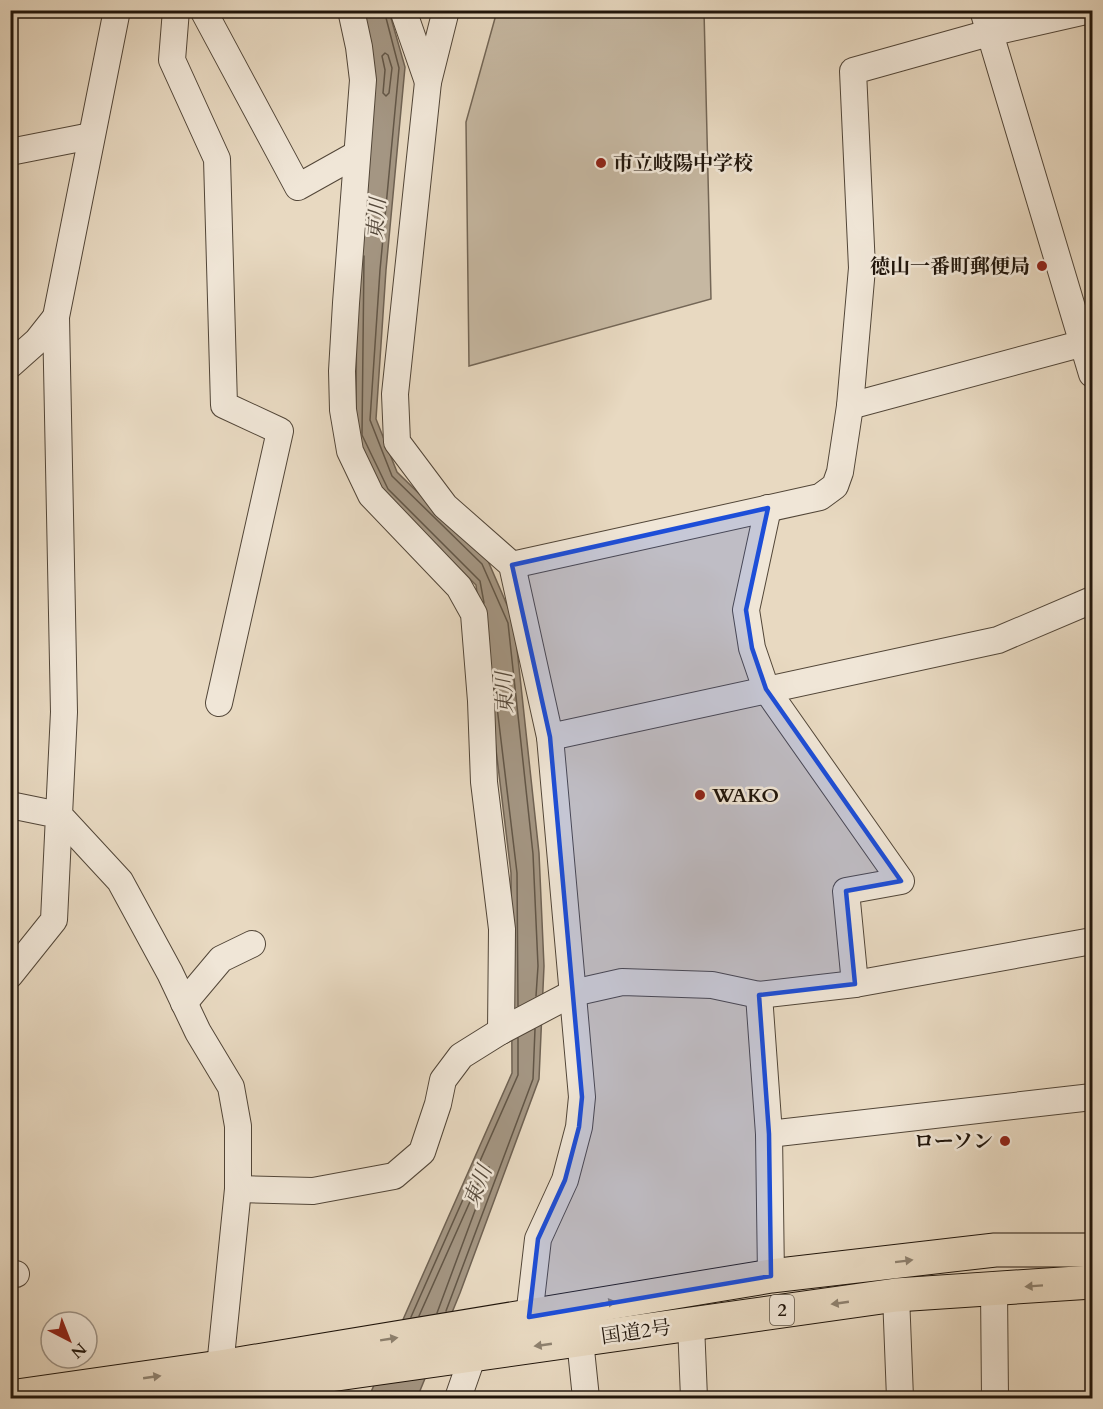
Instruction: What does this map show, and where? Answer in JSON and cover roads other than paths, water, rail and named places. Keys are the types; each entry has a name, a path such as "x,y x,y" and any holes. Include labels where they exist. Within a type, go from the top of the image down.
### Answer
{"highway":[{"name":"国道2号","path":"529,1317 771,1276 995,1250 1092,1250"},
{"name":"国道2号","path":"181,1398 331,1362 476,1340 580,1340 896,1295 1092,1282"},
{"name":"2","path":"476,1340 529,1317"},
{"name":"国道2号","path":"10,1397 220,1367 331,1362"}],"street":[{"path":"10,975 54,920 64,712 56,317 117,10"},
{"path":"176,10 172,60 217,159 224,405 280,430 219,703"},
{"path":"203,10 298,187 357,154"},
{"path":"351,10 363,80 350,231 343,360 345,420 350,451 371,495 459,587 474,614 481,701 484,782 502,929 501,1031"},
{"path":"403,10 428,82"},
{"path":"446,10 428,82 395,394 397,442 445,506 512,565 550,737 582,1097 579,1127 565,1180 538,1239 529,1317"},
{"path":"512,565 820,497 835,486 840,472 850,406 862,268 853,71 986,22 1090,10"},
{"path":"986,22 1092,374"},
{"path":"10,152 91,136"},
{"path":"10,365 37,341 56,317"},
{"path":"850,406 1084,343"},
{"path":"768,508 746,610 752,648 766,689 901,881 846,891 855,984"},
{"path":"550,737 998,640 1092,600"},
{"path":"10,805 59,815 120,881 198,1032 231,1087 238,1126 238,1189 220,1367"},
{"path":"238,1189 313,1191 394,1176 422,1152 438,1104 443,1080 461,1056 501,1031 573,993 622,982 712,986 759,995 855,984 1092,942"},
{"path":"184,1003 221,959 252,944"},
{"path":"759,995 769,1134 771,1276"},
{"path":"769,1134 1092,1096"},
{"path":"994,1288 995,1398"},
{"path":"896,1295 900,1398"},
{"path":"691,1323 694,1398"},
{"path":"458,1398 476,1340"},
{"path":"580,1340 586,1398"}],"water":[{"name":"東川","path":"358,11 389,11 405,67 386,270 376,419 397,472 488,561 514,621 539,853 544,966 539,1079 460,1293 417,1398 370,1398 512,1073 511,873 476,585 383,492 356,436"}],"place":[{"name":"市立岐陽中学校","path":"601,163"},
{"name":"徳山一番町郵便局","path":"1042,266"},
{"name":"WAKO","path":"700,795"},
{"name":"ローソン","path":"1005,1141"}]}
